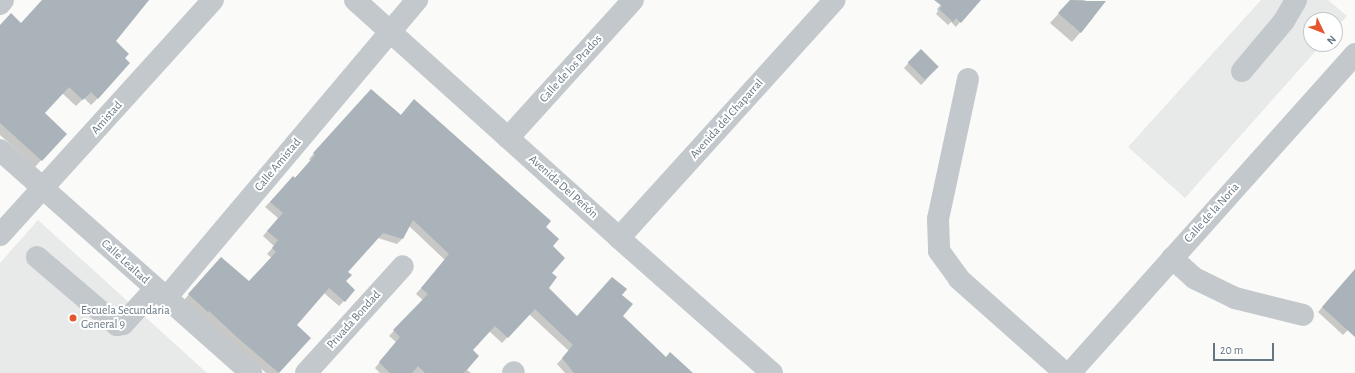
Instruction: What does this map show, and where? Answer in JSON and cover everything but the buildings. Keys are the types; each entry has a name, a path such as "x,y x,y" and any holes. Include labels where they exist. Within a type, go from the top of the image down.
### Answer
{"street":[{"path":"0,4 4,0"},
{"name":"Amistad","path":"0,235 213,0"},
{"name":"Avenida Del Peñón","path":"355,0 619,238 772,373"},
{"name":"Calle Amistad","path":"37,257 117,325 123,324 161,294 417,0"},
{"name":"Calle de los Prados","path":"508,138 633,0"},
{"name":"Avenida del Chaparral","path":"619,238 835,0"},
{"path":"1242,71 1284,21 1296,0"},
{"name":"Calle de la Noria","path":"1070,373 1355,54"},
{"path":"968,79 938,219 939,251 958,279 1065,373"},
{"name":"Calle Lealtad","path":"0,150 251,373"},
{"path":"1172,258 1194,278 1235,298 1303,315"},
{"name":"Privada Bondad","path":"306,373 403,266"}],"shaded area":[{"path":"1261,0 1328,0 1342,12 1303,12 1303,52 1315,52 1185,198 1128,147"},
{"path":"1343,13 1347,16 1343,20"},
{"name":"Escuela Secundaria General 9","path":"38,220 207,373 0,373 0,263"}],"place":[{"name":"Escuela Secundaria General 9","path":"73,318"}]}
